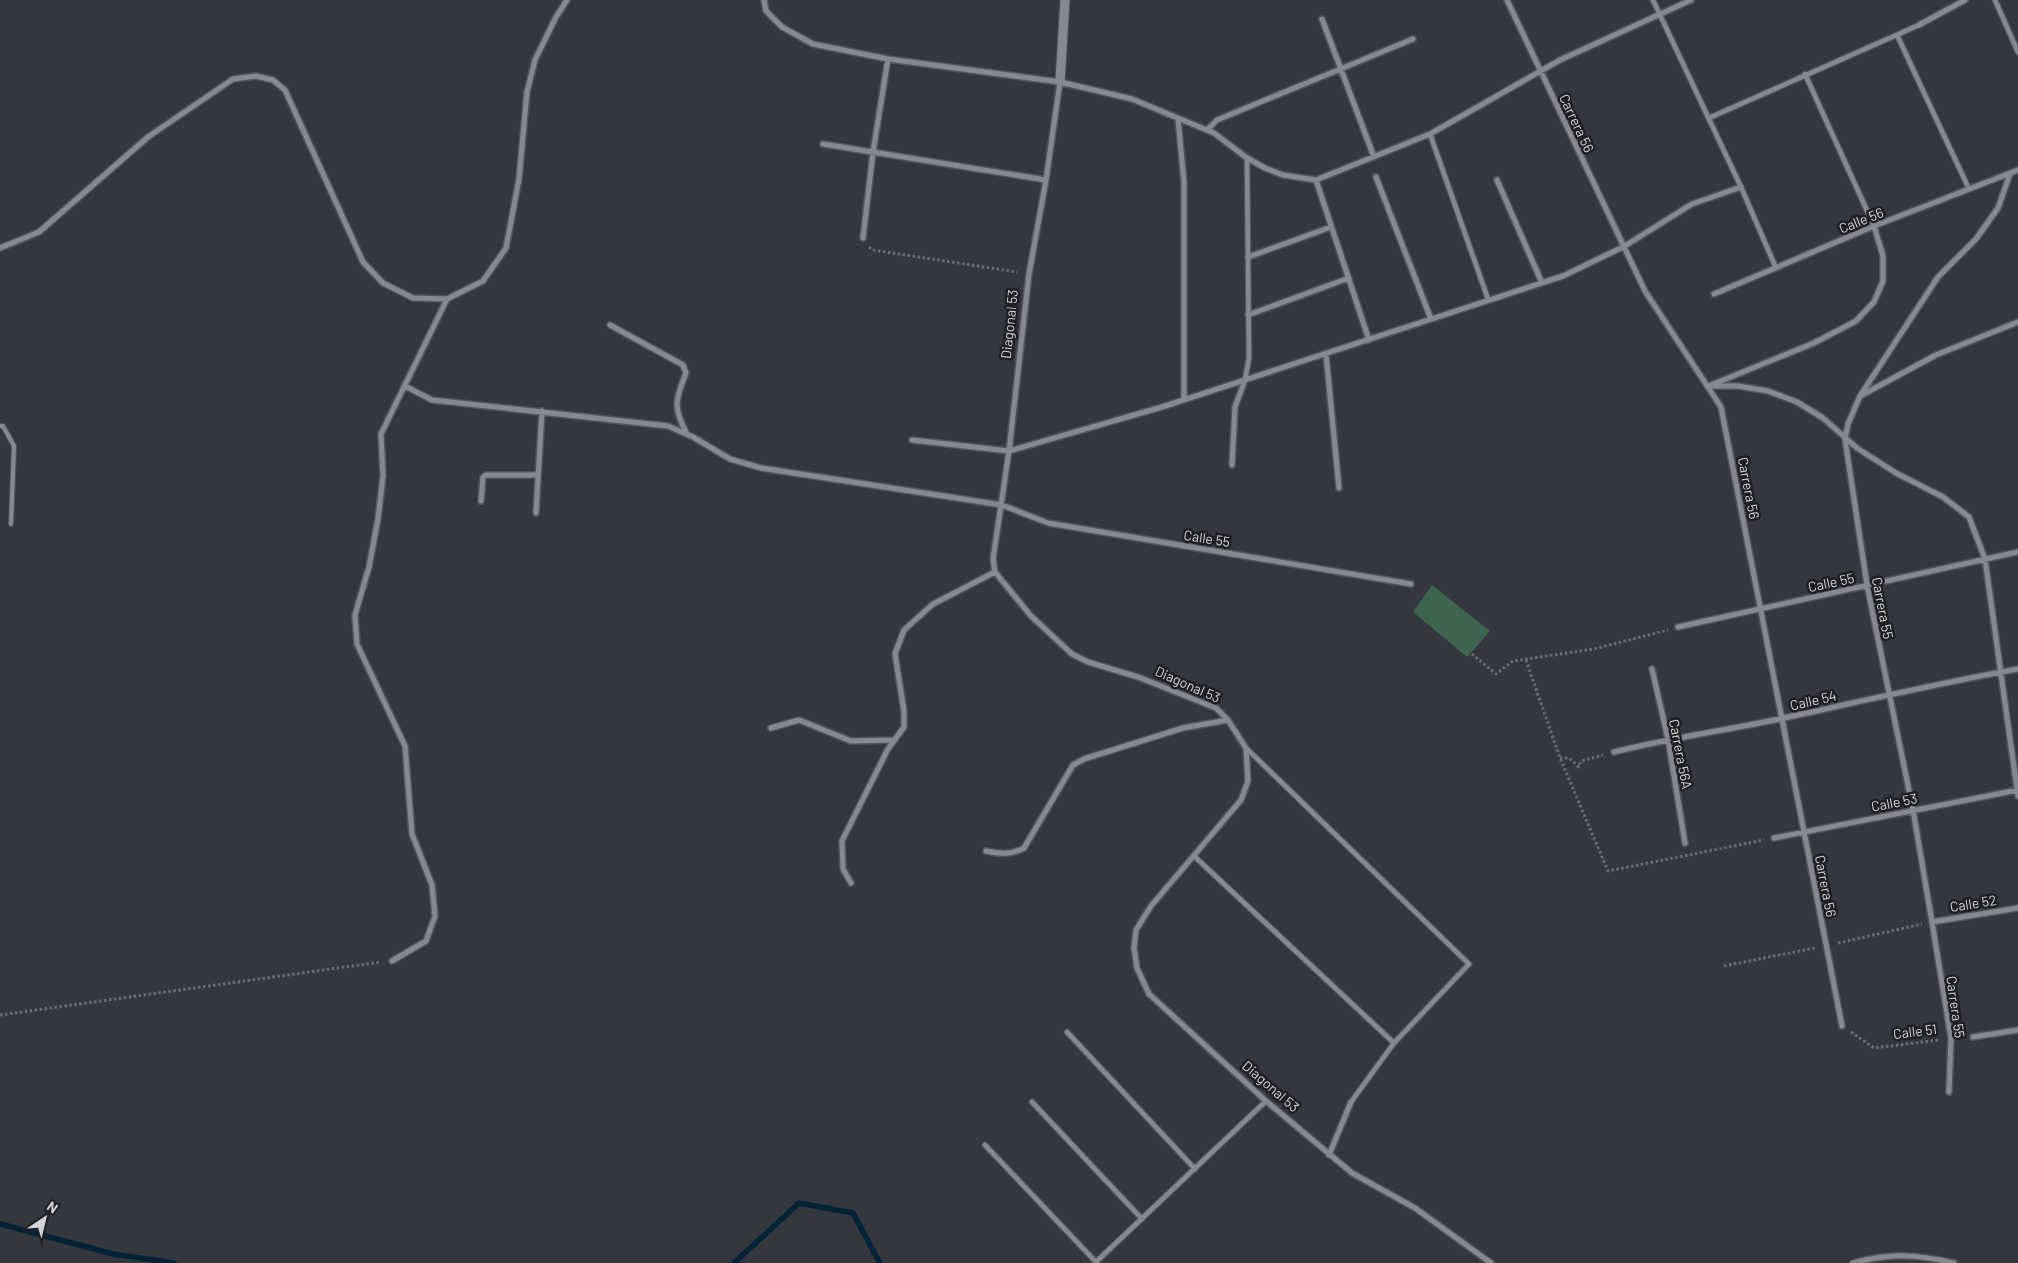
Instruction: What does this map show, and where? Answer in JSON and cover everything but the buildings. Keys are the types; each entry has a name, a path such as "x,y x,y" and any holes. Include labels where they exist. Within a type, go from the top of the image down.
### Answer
{"street":[{"path":"0,248 39,232 148,137 218,89 233,79 256,76 274,80 285,90 363,262 383,282 413,298 447,299 484,281 506,248 519,178 527,92 534,60 567,0"},
{"path":"764,0 766,11 782,27 813,44 888,59 1060,82 1132,99 1207,130 1247,158 1283,175 1316,180 1430,134 1560,60 1691,0"},
{"name":"Diagonal 53","path":"1065,0 1060,82 1046,180 1029,274 1010,451 993,560 995,572 1031,616 1072,654 1088,662 1138,677 1216,708 1228,720 1246,748 1248,782 1241,800 1150,906 1136,930 1134,948 1136,968 1149,994 1266,1101 1352,1173 1415,1208 1491,1263"},
{"name":"Carrera 56","path":"1507,0 1645,292 1721,407 1842,1026"},
{"path":"1653,0 1741,187 1776,268"},
{"path":"1709,118 1919,25 1965,0"},
{"path":"1995,0 2018,52"},
{"path":"1322,19 1374,157"},
{"path":"1897,34 1968,189"},
{"path":"1207,130 1217,120 1413,39"},
{"path":"863,238 873,152 888,59"},
{"path":"1708,386 1814,344 1856,321 1874,302 1883,281 1883,256 1874,226 1805,74"},
{"path":"1178,119 1184,182 1184,400"},
{"path":"1430,134 1488,300"},
{"path":"823,144 1046,180"},
{"path":"1232,465 1234,407 1245,380 1248,358 1247,158"},
{"name":"Calle 56","path":"1714,294 1874,226 2018,170"},
{"name":"Carrera 55","path":"1949,1092 1951,1038 1912,810 1867,585 1845,439 1848,424 1860,396 1938,277 1976,239 1998,208 2010,174"},
{"path":"1376,177 1431,319"},
{"path":"1316,180 1369,340"},
{"path":"1497,180 1542,283"},
{"path":"912,440 1010,451 1184,400 1563,276 1623,247 1692,204 1741,187"},
{"path":"1248,257 1331,227"},
{"path":"1248,315 1349,278"},
{"path":"392,960 426,941 435,916 432,884 412,834 405,746 357,644 354,615 369,567 378,519 383,476 381,434 447,299"},
{"path":"1860,396 1936,355 2018,322"},
{"path":"610,326 683,366 686,373 676,402 678,417 687,434"},
{"path":"1326,354 1339,488"},
{"name":"Calle 55","path":"405,386 432,400 668,426 687,434 730,459 761,468 1002,505 1048,523 1411,584"},
{"path":"1708,386 1738,386 1776,394 1797,402 1823,418 1845,439 1896,473 1958,507 1969,517 1985,559 1999,672 2018,792"},
{"path":"536,512 536,475 542,411"},
{"path":"481,501 483,477 486,475 536,475"},
{"name":"Calle 55","path":"1678,627 2018,552"},
{"path":"851,883 843,869 842,841 894,740 904,727 904,712 895,654 904,630 933,604 995,572"},
{"name":"Carrera 56A","path":"1652,669 1668,739 1686,843"},
{"name":"Calle 54","path":"1614,752 1668,739 1782,718 1888,694 2018,669"},
{"path":"771,728 799,720 851,740 894,740"},
{"path":"986,851 1001,854 1017,852 1024,848 1073,765 1084,759 1183,728 1228,720"},
{"path":"1246,748 1469,964 1394,1043 1351,1102 1330,1154"},
{"name":"Calle 53","path":"1774,838 1912,810 2018,792"},
{"path":"1194,856 1394,1043"},
{"name":"Calle 52","path":"1932,922 2018,908"},
{"path":"1973,1037 2018,1030"},
{"path":"1067,1032 1195,1169"},
{"path":"985,1145 1096,1262 1266,1101"},
{"path":"1032,1102 1142,1219"},
{"path":"1853,1263 1882,1255 1926,1256 1954,1263"}],"lane":[{"path":"0,426 3,426 14,446 11,524"}],"path":[{"path":"863,238 873,250 1029,274"},
{"path":"1472,654 1496,674 1513,661 1635,640 1678,627"},
{"path":"1526,660 1560,758 1608,870 1774,838"},
{"path":"1560,758 1568,758 1579,767 1581,760 1614,752"},
{"path":"0,1014 392,960"},
{"name":"Calle 51","path":"1842,1026 1874,1048 1951,1038"}],"green space":[{"path":"1432,585 1490,631 1467,657 1413,612"}],"waterway":[{"path":"734,1263 799,1203 853,1213 880,1263"},
{"path":"0,1224 113,1254 174,1263"}]}
